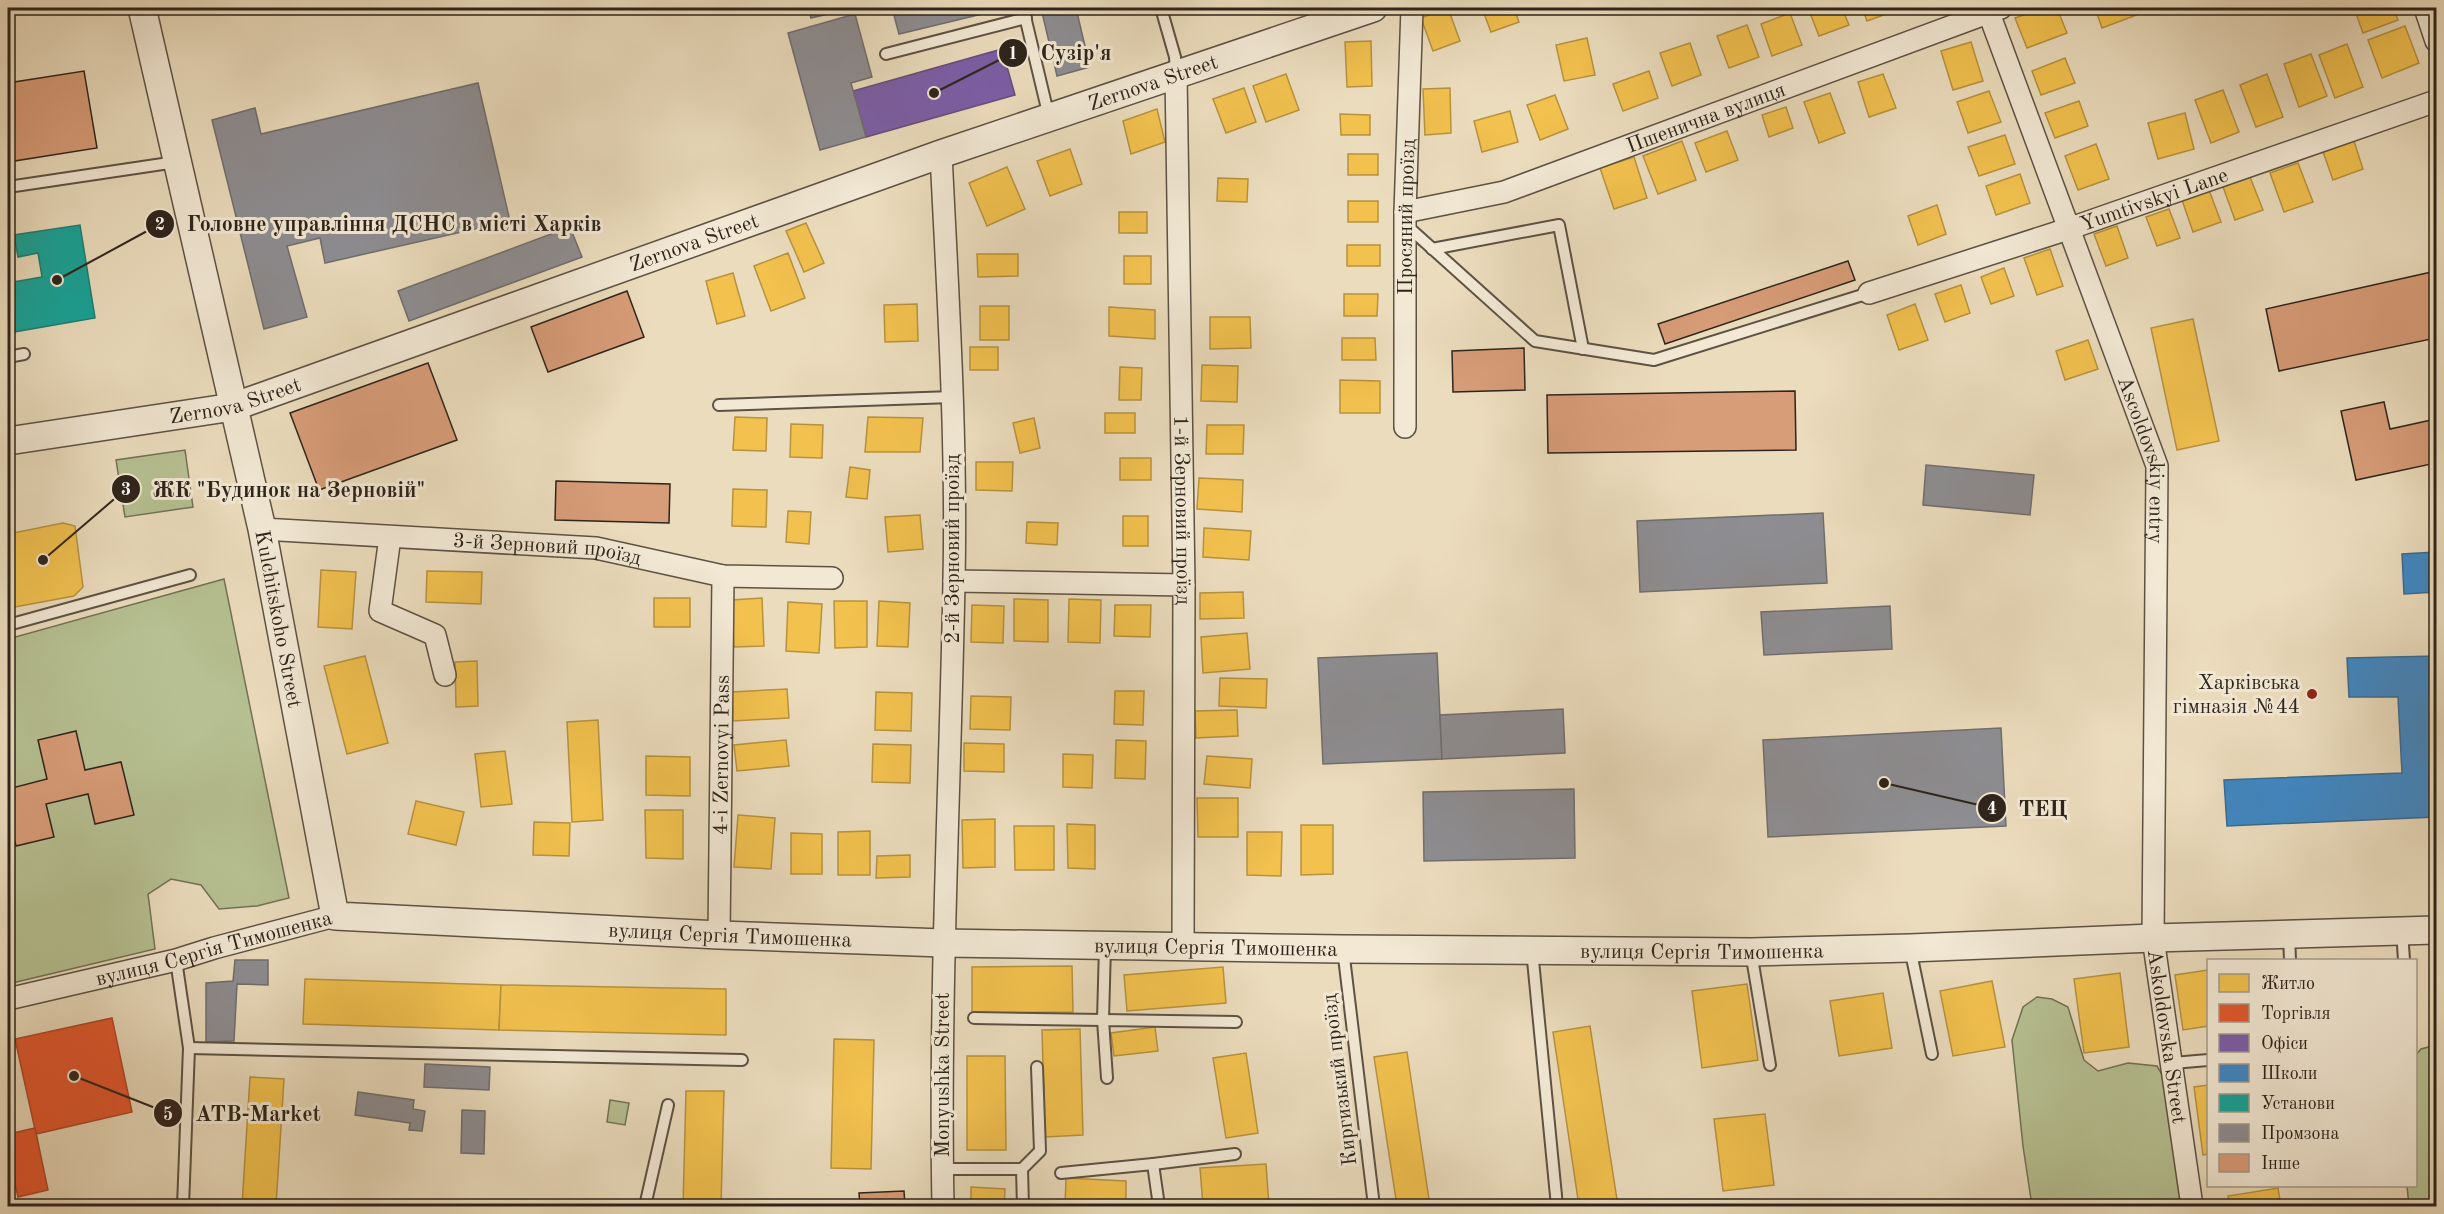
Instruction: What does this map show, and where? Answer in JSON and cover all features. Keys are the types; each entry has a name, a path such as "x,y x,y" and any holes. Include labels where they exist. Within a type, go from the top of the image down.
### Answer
{"street":[{"name":"Kulchitskoho Street","path":"142,8 262,530 335,915"},
{"name":"Zernova Street","path":"8,441 232,407 941,154 1373,8"},
{"name":"Просяний проїзд","path":"1405,427 1405,218 1412,8"},
{"path":"2425,8 2436,41"},
{"name":"Пшенична вулиця","path":"1405,218 1504,192 1992,9"},
{"name":"Ascoldovskiy entry","path":"1992,9 2068,230 2157,466 2153,938"},
{"name":"1-й Зерновий проїзд","path":"1176,74 1184,585 1183,946"},
{"name":"Yumtivskyi Lane","path":"1869,293 2068,230 2436,101"},
{"name":"2-й Зерновий проїзд","path":"941,154 952,397 954,580 943,943"},
{"name":"3-й Зерновий проїзд","path":"262,530 596,548 723,576 832,578"},
{"path":"390,537 380,611 435,635 445,675"},
{"name":"4-i Zernovyi Pass","path":"719,935 723,576"},
{"path":"954,580 1184,585"},
{"name":"вулиця Сергія Тимошенка","path":"8,999 176,960 335,915 719,935 943,943 1343,949 1750,951 1910,948 2153,938 2289,948 2402,931 2436,930"},
{"name":"Askoldovska Street","path":"2153,938 2192,1206"},
{"name":"Monyushka Street","path":"943,943 943,1206"}],"lane":[{"path":"1161,8 1175,57 1176,74"},
{"path":"886,54 1024,13 1049,117"},
{"path":"8,187 177,162"},
{"path":"1405,218 1432,249 1535,341 1583,349 1654,360 1869,293"},
{"path":"1432,249 1559,225 1583,349"},
{"path":"8,357 24,354"},
{"path":"719,405 952,397"},
{"path":"8,626 190,575"},
{"path":"2402,931 2404,959"},
{"path":"1105,945 1103,1020 1107,1078"},
{"path":"1910,948 1932,1054"},
{"name":"Киргизький проїзд","path":"1343,949 1374,1206"},
{"path":"1532,949 1557,1206"},
{"path":"1750,951 1770,1065"},
{"path":"176,960 189,1048 183,1206"},
{"path":"974,1018 1236,1022"},
{"path":"189,1048 742,1060"},
{"path":"2173,1063 2207,1060"},
{"path":"942,1169 1022,1169 1040,1151 1036,1068"},
{"path":"645,1206 668,1105"},
{"path":"1062,1173 1235,1154"},
{"path":"1154,1164 1160,1206"},
{"path":"1022,1169 1023,1206"}],"green space":[{"path":"185,450 193,507 125,517 116,460"},
{"path":"224,579 289,898 257,906 219,909 201,885 171,879 148,894 155,949 8,984 8,639"},
{"path":"2037,997 2052,999 2068,1007 2084,1060 2098,1071 2128,1063 2157,1066 2167,1083 2182,1206 2032,1206 2012,1040 2023,1007"},
{"path":"2436,1045 2436,1206 2409,1206 2407,1187 2417,1187 2417,1054 2421,1049"},
{"path":"610,1100 629,1103 625,1125 607,1122"}],"building: Житло":[{"path":"1448,8 1460,41 1433,51 1421,18"},
{"path":"1482,8 1514,8 1519,22 1491,32"},
{"path":"1808,8 1842,8 1849,25 1819,36"},
{"path":"1862,8 1896,8 1897,10 1867,21"},
{"path":"2044,8 2057,8 2067,33 2027,48 2015,18"},
{"path":"2095,8 2137,8 2139,14 2102,28"},
{"path":"2354,8 2393,8 2398,20 2363,33"},
{"path":"1790,13 1802,45 1772,56 1761,24"},
{"path":"1747,25 1759,57 1729,68 1717,36"},
{"path":"2405,26 2419,63 2382,78 2368,40"},
{"path":"1587,38 1595,75 1564,81 1556,45"},
{"path":"1371,41 1372,86 1347,87 1345,42"},
{"path":"1971,42 1983,81 1953,90 1941,51"},
{"path":"1690,43 1701,75 1672,86 1660,53"},
{"path":"2347,44 2363,87 2335,98 2319,55"},
{"path":"2311,54 2327,96 2299,107 2284,64"},
{"path":"2065,58 2075,83 2041,95 2032,71"},
{"path":"1649,71 1658,98 1623,111 1613,84"},
{"path":"1286,74 1299,110 1266,122 1253,86"},
{"path":"1883,74 1896,108 1869,117 1858,82"},
{"path":"2267,74 2283,117 2256,127 2240,85"},
{"path":"1244,88 1256,122 1226,133 1213,99"},
{"path":"1450,88 1451,133 1425,135 1423,89"},
{"path":"2223,90 2239,132 2211,143 2195,100"},
{"path":"1989,91 2001,122 1968,133 1957,102"},
{"path":"1830,93 1845,133 1819,143 1804,102"},
{"path":"1555,95 1568,129 1540,140 1527,105"},
{"path":"2079,101 2088,126 2055,138 2045,113"},
{"path":"1786,107 1793,128 1769,137 1762,115"},
{"path":"1157,109 1165,142 1131,154 1123,121"},
{"path":"1510,111 1518,142 1482,152 1474,121"},
{"path":"2185,113 2194,149 2158,159 2148,123"},
{"path":"1340,114 1370,115 1370,135 1341,135"},
{"path":"1727,131 1738,160 1706,172 1695,143"},
{"path":"2005,135 2015,164 1979,176 1968,147"},
{"path":"2353,138 2363,169 2333,180 2322,149"},
{"path":"1682,141 1696,180 1658,194 1643,156"},
{"path":"2096,144 2109,179 2078,190 2065,156"},
{"path":"1070,149 1082,184 1050,196 1037,161"},
{"path":"1348,154 1378,154 1378,175 1348,175"},
{"path":"1634,157 1647,198 1614,209 1600,168"},
{"path":"2298,163 2313,202 2284,212 2270,173"},
{"path":"1007,167 1025,209 987,226 969,183"},
{"path":"2020,174 2030,203 1996,215 1986,186"},
{"path":"2250,177 2263,210 2235,220 2223,187"},
{"path":"1218,178 1248,179 1247,202 1217,201"},
{"path":"2209,190 2221,222 2193,232 2182,200"},
{"path":"1348,201 1378,201 1378,222 1348,222"},
{"path":"1937,205 1946,234 1918,245 1908,216"},
{"path":"2169,209 2180,238 2157,246 2146,217"},
{"path":"1119,212 1147,212 1147,233 1119,233"},
{"path":"806,223 824,263 804,272 786,231"},
{"path":"2117,226 2128,258 2106,266 2094,234"},
{"path":"1347,245 1380,245 1380,266 1347,266"},
{"path":"2050,249 2063,286 2037,295 2024,258"},
{"path":"788,253 805,298 771,311 754,266"},
{"path":"977,254 1018,254 1018,276 978,277"},
{"path":"1124,256 1151,256 1151,284 1124,284"},
{"path":"2004,268 2014,296 1991,304 1981,277"},
{"path":"733,273 745,316 717,324 706,281"},
{"path":"1961,285 1970,313 1945,322 1935,294"},
{"path":"1344,294 1378,294 1377,316 1344,316"},
{"path":"917,304 918,341 885,342 884,305"},
{"path":"1915,304 1928,340 1899,350 1887,315"},
{"path":"980,306 1009,306 1009,340 980,340"},
{"path":"1109,307 1155,310 1155,339 1109,336"},
{"path":"1210,317 1250,317 1251,348 1210,349"},
{"path":"2193,319 2219,441 2177,450 2151,328"},
{"path":"1342,338 1375,338 1376,360 1342,360"},
{"path":"2088,340 2098,369 2065,380 2056,351"},
{"path":"970,347 998,347 998,370 970,370"},
{"path":"1202,365 1238,366 1237,402 1201,401"},
{"path":"1120,367 1142,368 1141,400 1119,400"},
{"path":"1340,380 1380,381 1380,413 1340,413"},
{"path":"1105,413 1135,413 1135,433 1105,433"},
{"path":"735,417 767,418 766,451 733,450"},
{"path":"868,417 923,418 920,452 865,452"},
{"path":"1034,418 1040,448 1020,453 1013,423"},
{"path":"791,424 823,425 822,458 790,457"},
{"path":"1207,425 1244,425 1243,454 1206,454"},
{"path":"1120,458 1151,458 1151,480 1120,480"},
{"path":"976,462 1013,462 1012,491 976,490"},
{"path":"850,467 870,470 867,499 846,497"},
{"path":"1199,478 1243,480 1242,512 1197,509"},
{"path":"733,489 767,490 766,527 732,526"},
{"path":"788,511 811,512 809,544 786,542"},
{"path":"920,515 923,549 888,552 885,517"},
{"path":"1123,516 1148,516 1148,546 1123,546"},
{"path":"1027,522 1058,523 1057,545 1026,543"},
{"path":"63,523 75,526 83,587 74,596 15,607 8,604 8,534"},
{"path":"1204,528 1251,531 1249,560 1203,557"},
{"path":"321,570 356,572 352,629 318,627"},
{"path":"427,571 482,572 481,604 426,602"},
{"path":"1243,592 1244,618 1200,619 1200,593"},
{"path":"654,598 690,598 690,627 654,627"},
{"path":"762,598 764,646 734,647 731,600"},
{"path":"1014,599 1048,600 1048,642 1014,641"},
{"path":"1069,599 1101,600 1100,643 1068,642"},
{"path":"834,601 867,601 867,647 835,648"},
{"path":"879,601 910,603 908,647 877,646"},
{"path":"788,602 822,604 819,653 786,651"},
{"path":"972,605 1004,606 1003,643 971,642"},
{"path":"1115,605 1151,605 1150,637 1114,636"},
{"path":"1247,633 1250,669 1203,673 1201,637"},
{"path":"365,656 388,743 347,754 324,666"},
{"path":"477,661 478,706 456,707 455,662"},
{"path":"1220,678 1267,679 1266,708 1219,706"},
{"path":"787,689 789,718 733,721 732,692"},
{"path":"1115,691 1144,691 1143,725 1114,724"},
{"path":"876,692 912,693 911,731 875,730"},
{"path":"971,696 1011,697 1010,730 970,729"},
{"path":"1237,710 1238,736 1196,738 1195,711"},
{"path":"598,720 603,820 572,822 567,722"},
{"path":"786,740 789,766 737,771 734,745"},
{"path":"1116,740 1146,741 1145,779 1115,778"},
{"path":"964,743 1004,744 1004,772 964,771"},
{"path":"873,744 911,745 910,783 872,782"},
{"path":"505,751 512,804 481,807 475,754"},
{"path":"1063,754 1093,755 1092,788 1063,787"},
{"path":"646,756 690,757 690,796 646,795"},
{"path":"1207,756 1252,759 1250,788 1204,784"},
{"path":"1197,798 1238,798 1238,837 1198,837"},
{"path":"416,801 464,812 456,845 408,834"},
{"path":"645,810 683,810 683,859 646,858"},
{"path":"738,815 775,818 771,869 734,867"},
{"path":"995,819 995,867 963,868 962,820"},
{"path":"534,822 570,823 569,856 533,855"},
{"path":"1067,824 1095,825 1095,869 1068,868"},
{"path":"1301,825 1333,825 1333,874 1301,875"},
{"path":"1014,826 1054,826 1054,870 1015,870"},
{"path":"870,831 870,875 838,875 838,832"},
{"path":"1247,832 1282,832 1281,876 1247,875"},
{"path":"791,833 822,834 822,874 791,874"},
{"path":"910,855 910,877 876,878 877,856"},
{"path":"1072,966 1073,1012 972,1013 972,967"},
{"path":"1223,967 1226,1003 1127,1011 1124,975"},
{"path":"2207,970 2207,1026 2183,1030 2175,975"},
{"path":"2120,973 2129,1047 2084,1053 2074,979"},
{"path":"305,979 501,985 499,1030 303,1024"},
{"path":"1992,981 2005,1047 1953,1056 1940,991"},
{"path":"1747,984 1758,1060 1702,1068 1692,991"},
{"path":"501,985 726,989 726,1035 499,1030"},
{"path":"1883,993 1892,1048 1839,1056 1830,1001"},
{"path":"1590,1026 1618,1206 1579,1206 1553,1032"},
{"path":"1155,1027 1158,1051 1114,1056 1111,1033"},
{"path":"1080,1029 1083,1135 1045,1137 1042,1030"},
{"path":"834,1039 874,1040 871,1169 831,1168"},
{"path":"1407,1052 1430,1206 1397,1206 1374,1057"},
{"path":"1246,1053 1258,1133 1226,1138 1213,1058"},
{"path":"967,1056 1005,1056 1006,1150 967,1150"},
{"path":"250,1077 284,1079 276,1206 242,1206"},
{"path":"2207,1085 2207,1154 2203,1155 2194,1087"},
{"path":"686,1091 724,1091 721,1206 683,1206"},
{"path":"1765,1114 1774,1185 1723,1191 1714,1119"},
{"path":"1266,1164 1269,1206 1203,1206 1200,1168"},
{"path":"1066,1178 1126,1181 1126,1206 1065,1206"},
{"path":"971,1187 1005,1189 1004,1206 971,1206"},
{"path":"2278,1188 2281,1206 2230,1206 2228,1196"}],"building: Торгівля":[{"path":"112,1018 132,1112 36,1134 15,1039"},
{"path":"35,1128 48,1190 18,1197 8,1155 8,1134"}],"building: Офіси":[{"path":"1002,49 1015,95 866,137 853,91"}],"building: Школи":[{"path":"2436,552 2436,592 2404,594 2402,554"},
{"path":"2436,656 2436,817 2227,826 2224,780 2402,773 2398,697 2349,697 2347,658"}],"building: Установи":[{"path":"80,225 95,318 8,333 8,283 42,277 38,253 18,257 14,235"}],"building: Промзона":[{"path":"808,8 854,8 811,18"},
{"path":"892,8 1007,8 899,34"},
{"path":"1041,8 1076,8 1090,67 1057,76"},
{"path":"855,14 872,77 851,83 866,137 820,150 788,33"},
{"path":"478,83 510,221 325,263 320,238 287,246 307,317 264,329 212,120 255,108 261,134"},
{"path":"570,227 582,257 409,321 398,291"},
{"path":"1926,465 2034,475 2030,515 1923,505"},
{"path":"1823,513 1827,583 1640,592 1637,521"},
{"path":"1890,606 1892,649 1764,655 1761,612"},
{"path":"1437,653 1442,759 1323,764 1318,658"},
{"path":"1563,709 1565,753 1442,759 1440,715"},
{"path":"2001,728 2006,826 1768,837 1763,740"},
{"path":"1574,789 1575,858 1424,861 1423,792"},
{"path":"235,960 268,960 268,985 237,984 234,1041 206,1042 206,983 233,981"},
{"path":"425,1064 490,1067 489,1090 424,1087"},
{"path":"358,1092 414,1100 413,1109 425,1111 422,1131 409,1130 410,1123 355,1115"},
{"path":"462,1110 485,1111 484,1154 461,1153"}],"building: Інше":[{"path":"84,71 97,148 8,162 8,83"},
{"path":"1848,261 1855,280 1665,344 1658,324"},
{"path":"2436,271 2436,338 2279,371 2266,309"},
{"path":"627,291 644,337 548,372 531,327"},
{"path":"1524,348 1525,390 1453,392 1452,351"},
{"path":"428,363 457,440 319,490 290,413"},
{"path":"1795,391 1796,450 1548,453 1547,395"},
{"path":"2384,402 2390,429 2436,419 2436,463 2356,480 2341,411"},
{"path":"556,481 670,484 669,523 555,520"},
{"path":"76,731 85,770 121,762 134,815 95,824 88,794 46,804 54,837 16,846 8,813 8,789 47,779 38,740"},
{"path":"904,1191 905,1206 860,1206 859,1193"}],"place":[{"name":"Сузір'я","path":"934,93"},
{"name":"Головне управління ДСНС в місті Харків","path":"57,280"},
{"name":"ЖК \"Будинок на Зерновій\"","path":"43,560"},
{"name":"Харківська гімназія №44","path":"2312,694"},
{"name":"ТЕЦ","path":"1884,783"},
{"name":"ATB-Market","path":"74,1076"}]}
